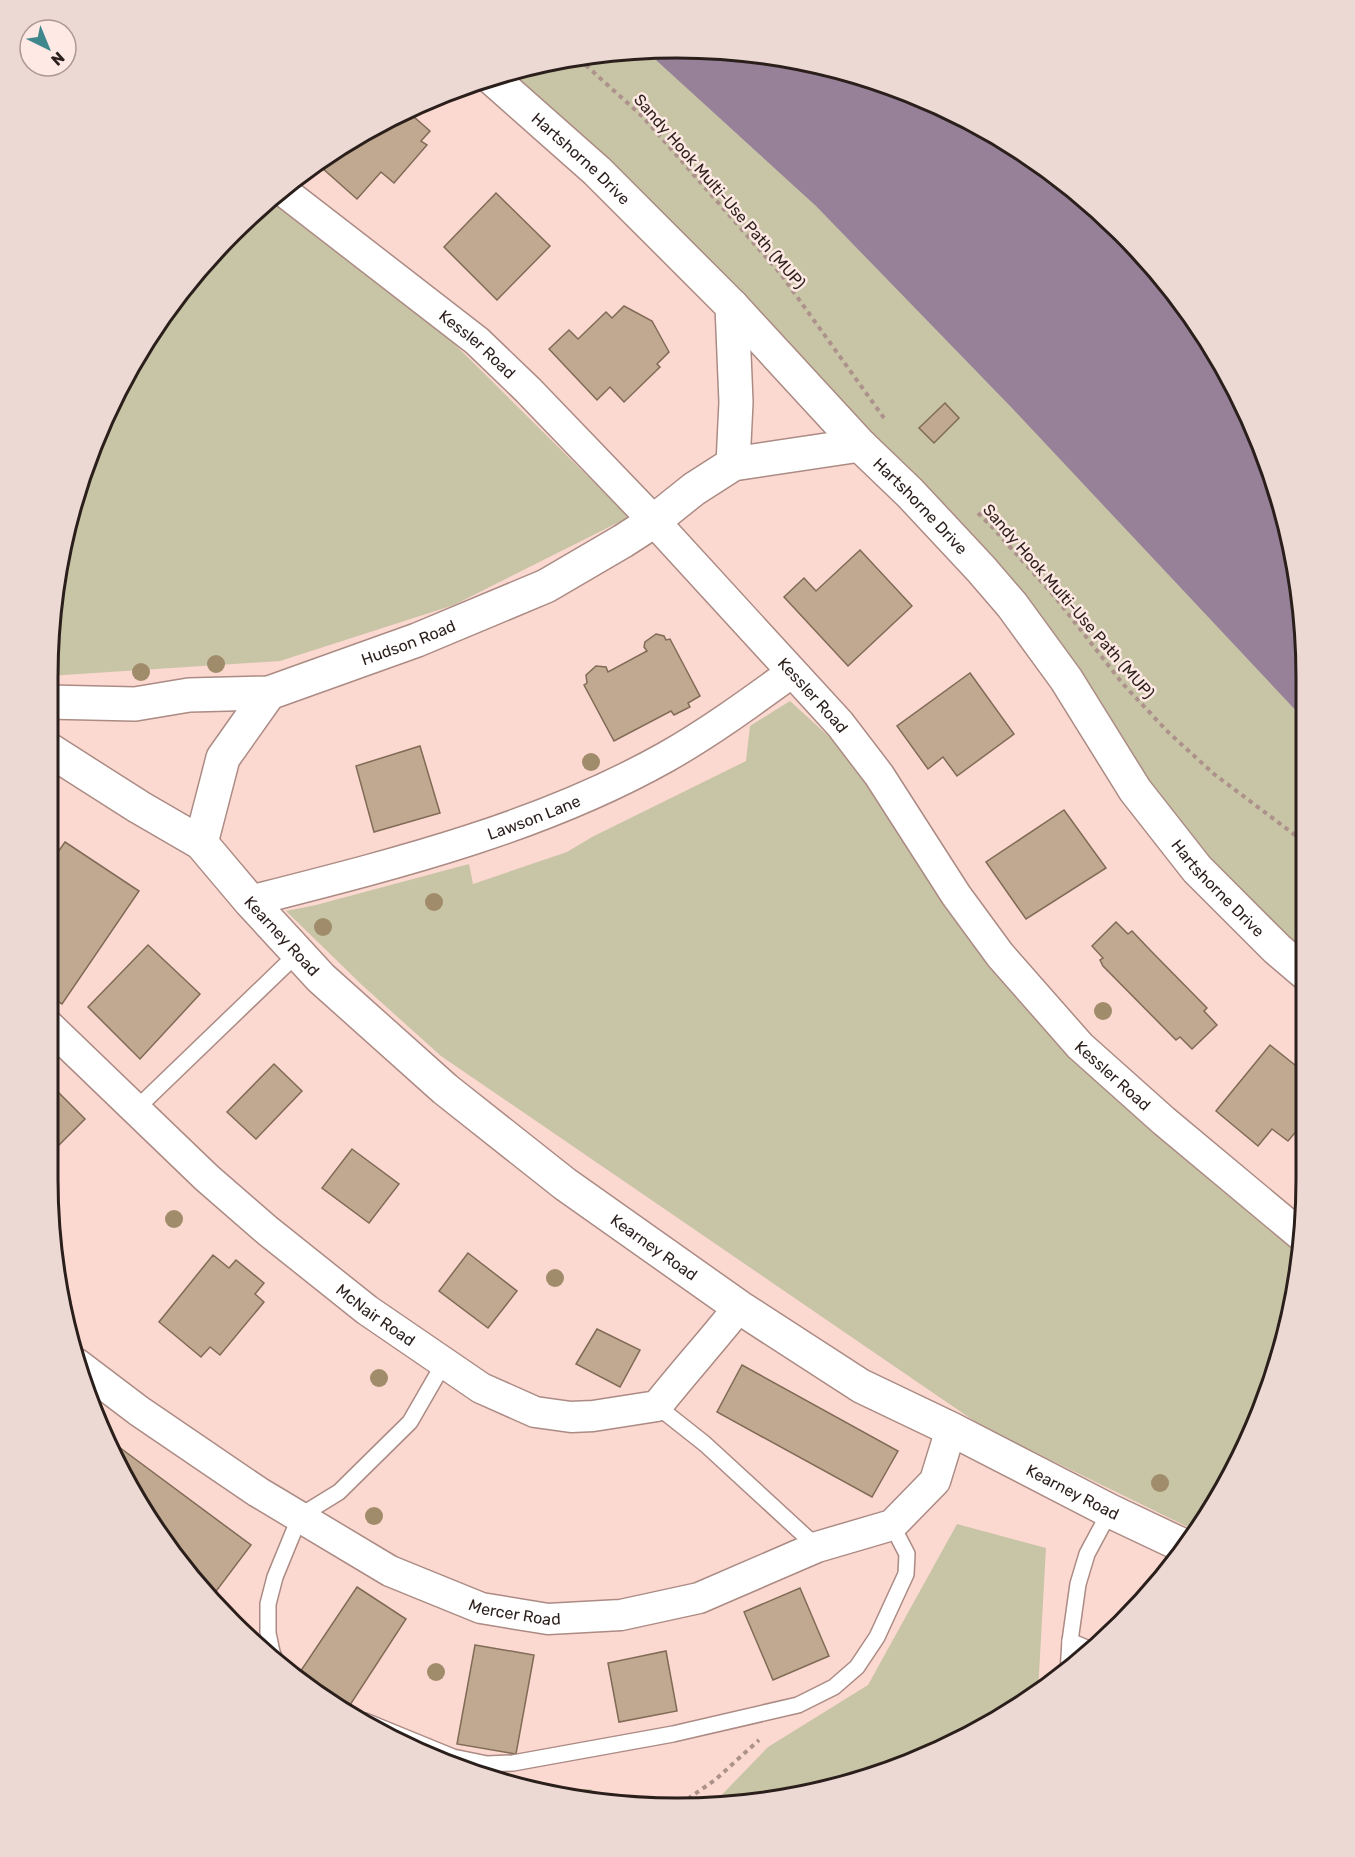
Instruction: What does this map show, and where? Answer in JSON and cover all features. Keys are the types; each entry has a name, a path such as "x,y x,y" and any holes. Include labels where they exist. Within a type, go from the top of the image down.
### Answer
{"street":[{"name":"Hartshorne Drive","path":"500,85 597,171 732,306 860,445 910,493 1012,605 1066,679 1135,790 1197,869 1296,965"},
{"name":"Kessler Road","path":"289,196 477,341 528,390 654,521 840,724 879,774 956,895 994,946 1080,1046 1164,1121 1294,1230"},
{"path":"732,306 736,402 733,464"},
{"name":"Hudson Road","path":"58,702 135,704 189,695 269,693 417,640 546,586 623,542 694,489 733,464 860,445"},
{"name":"Lawson Lane","path":"250,901 505,830 581,799 666,757 726,720 791,673"},
{"path":"201,843 223,758 269,693"},
{"name":"Kearney Road","path":"58,755 201,843 250,901 321,978 444,1089 565,1184 739,1307 861,1386 1178,1543"},
{"name":"McNair Road","path":"58,1034 207,1178 268,1231 367,1310 481,1388 535,1412 571,1417 657,1406"},
{"path":"657,1406 700,1357 739,1307"},
{"name":"Mercer Road","path":"90,1374 139,1411 258,1492 400,1575 481,1608 548,1619 621,1615 699,1598 817,1547 892,1526"},
{"path":"892,1526 935,1481 951,1430"}],"lane":[{"path":"135,1110 298,953"},
{"path":"271,1646 268,1633 268,1604 274,1577 300,1516 339,1492 410,1422 444,1363"},
{"path":"657,1406 705,1444 817,1547"},
{"path":"1069,1659 1074,1602 1086,1554 1110,1511"},
{"path":"460,1758 487,1764 513,1763 673,1734 798,1705 834,1687 856,1667 877,1637 906,1574 907,1554 892,1526"},
{"path":"1070,1641 1084,1647"}],"path":[{"name":"Sandy Hook Multi-Use Path (MUP)","path":"586,66 644,117 780,273 886,421"},
{"name":"Sandy Hook Multi-Use Path (MUP)","path":"976,512 1054,597 1123,684 1168,732 1214,774 1296,836"},
{"path":"689,1798 715,1780 798,1705"}],"shaded area":[{"path":"675,58 1296,679 1296,968 1236,912 1010,593 511,82 557,70 597,64"},
{"path":"678,58 758,64 798,70 876,91 951,122 987,141 1054,186 1115,240 1169,301 1214,368 1233,404 1264,479 1285,557 1291,597 1295,637 1296,711 1012,408 816,206 655,59"},
{"path":"295,191 308,199 629,517 454,605 280,661 58,675 64,597 70,557 91,479 122,404 141,368 186,301 240,240"},
{"path":"790,701 837,744 1058,1032 1292,1247 1285,1300 1264,1378 1233,1453 1214,1489 1189,1527 983,1427 441,1056 362,985 286,911 469,864 473,884 567,852 592,837 746,761 750,726"},
{"path":"957,1524 1046,1548 1039,1682 987,1716 951,1735 876,1766 798,1787 720,1797 768,1747 868,1685"},
{"path":"591,1789 593,1792 574,1790"}],"building":[{"path":"415,117 430,131 421,141 427,145 394,183 381,172 357,199 324,170 368,141"},
{"path":"496,193 550,246 497,300 444,247"},
{"path":"624,306 652,321 669,352 657,364 660,367 624,402 610,387 597,400 549,349 569,330 578,339 606,312 612,318"},
{"path":"945,403 959,418 934,443 919,428"},
{"path":"860,550 912,606 848,666 784,597 804,578 816,591"},
{"path":"656,634 664,636 666,640 670,639 700,696 688,703 690,707 674,715 671,711 614,741 584,685 587,683 586,675 596,666 606,667 608,672 647,651 644,647 645,642"},
{"path":"970,673 1014,734 957,776 943,757 928,769 897,726"},
{"path":"420,746 440,813 374,832 356,766"},
{"path":"1064,810 1106,868 1026,919 986,862"},
{"path":"65,842 139,891 62,1004 58,1001 58,852"},
{"path":"1116,922 1128,934 1132,931 1207,1008 1204,1011 1217,1025 1192,1049 1180,1037 1176,1040 1103,966 1100,960 1103,958 1092,946"},
{"path":"148,945 200,994 140,1059 88,1007"},
{"path":"1270,1045 1296,1066 1296,1132 1288,1141 1272,1129 1258,1146 1216,1111"},
{"path":"274,1064 302,1091 256,1139 227,1112"},
{"path":"58,1092 85,1119 58,1146"},
{"path":"352,1149 399,1184 369,1223 322,1188"},
{"path":"468,1253 517,1291 488,1328 439,1291"},
{"path":"213,1255 229,1268 236,1260 264,1283 255,1294 264,1302 220,1355 210,1347 201,1357 159,1322"},
{"path":"597,1329 640,1350 620,1387 576,1364"},
{"path":"742,1365 898,1451 872,1497 717,1412"},
{"path":"120,1447 251,1545 216,1592 163,1523 141,1489"},
{"path":"357,1587 406,1619 350,1705 301,1671"},
{"path":"800,1588 829,1656 773,1680 744,1612"},
{"path":"475,1645 534,1655 516,1754 457,1744"},
{"path":"666,1651 677,1711 619,1722 608,1663"}]}
